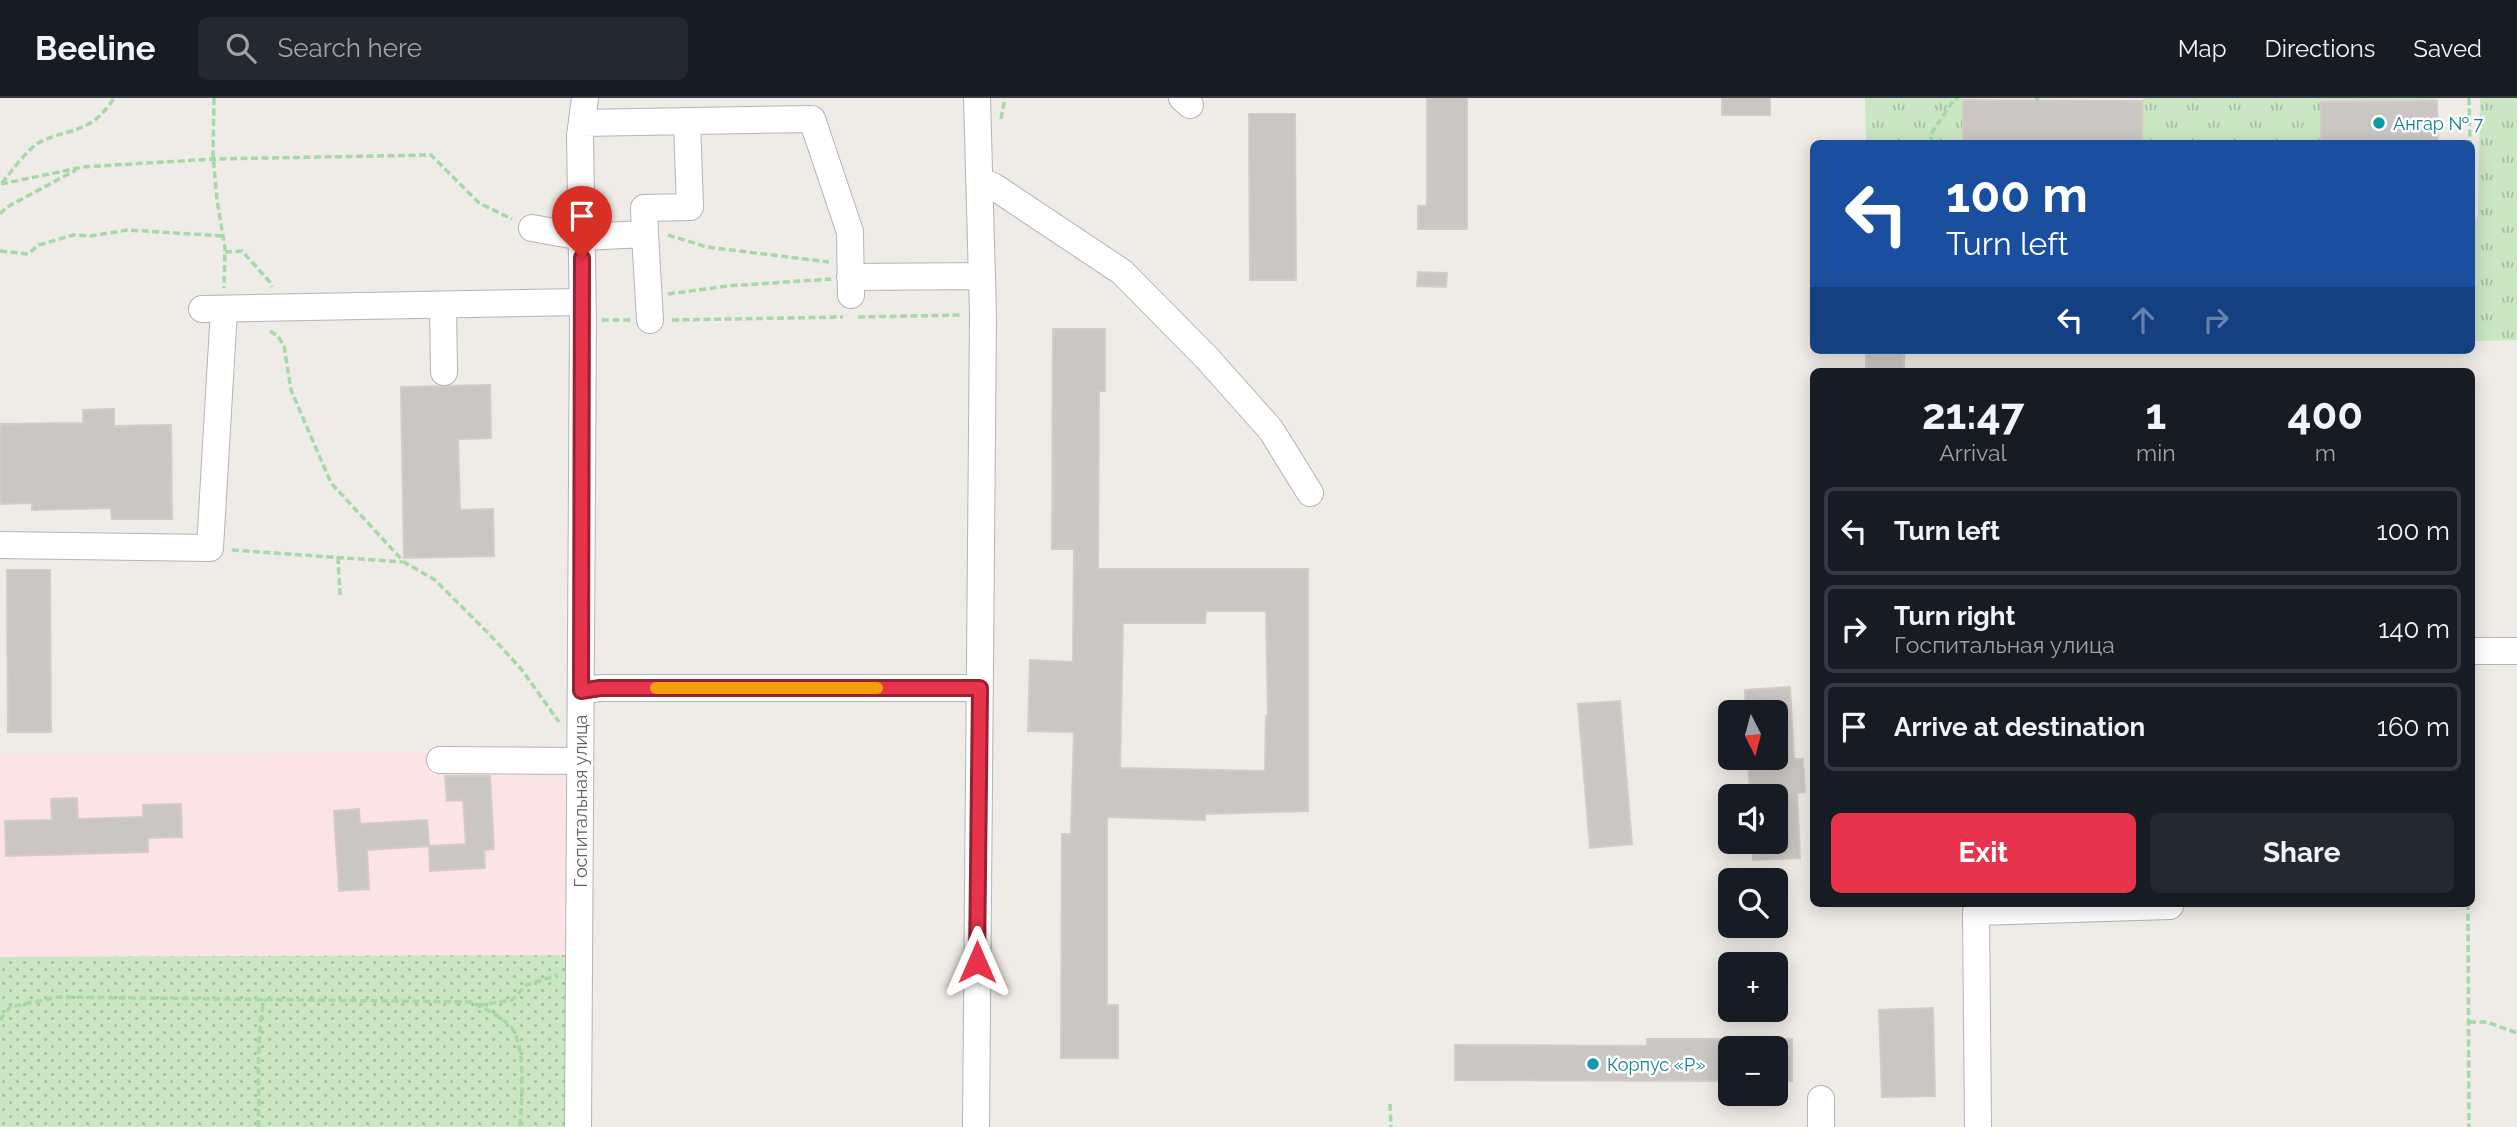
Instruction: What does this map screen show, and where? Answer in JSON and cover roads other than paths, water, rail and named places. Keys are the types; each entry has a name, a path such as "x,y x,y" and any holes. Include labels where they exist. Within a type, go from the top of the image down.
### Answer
{"street":[{"path":"976,1127 983,315 977,98"},
{"path":"584,110 687,121 812,119 850,232 851,294 982,276"},
{"name":"Госпитальная улица","path":"578,1127 582,311 580,136 584,110"},
{"path":"649,308 644,208 690,207 687,121"},
{"path":"979,180 993,186 1122,272 1207,358 1271,430 1310,493"},
{"path":"531,228 582,237 645,234"},
{"path":"0,545 210,548 213,309 443,305 582,311"},
{"path":"443,305 444,372"},
{"path":"2475,651 2517,651"},
{"path":"581,691 600,688 980,688"},
{"path":"440,760 580,761"},
{"path":"1978,1127 1976,912 2138,907"},
{"path":"1821,1098 1821,1127"}],"place":[{"name":"Ангар № 7","path":"2379,123"},
{"name":"Корпус «Р»","path":"1593,1064"}]}
